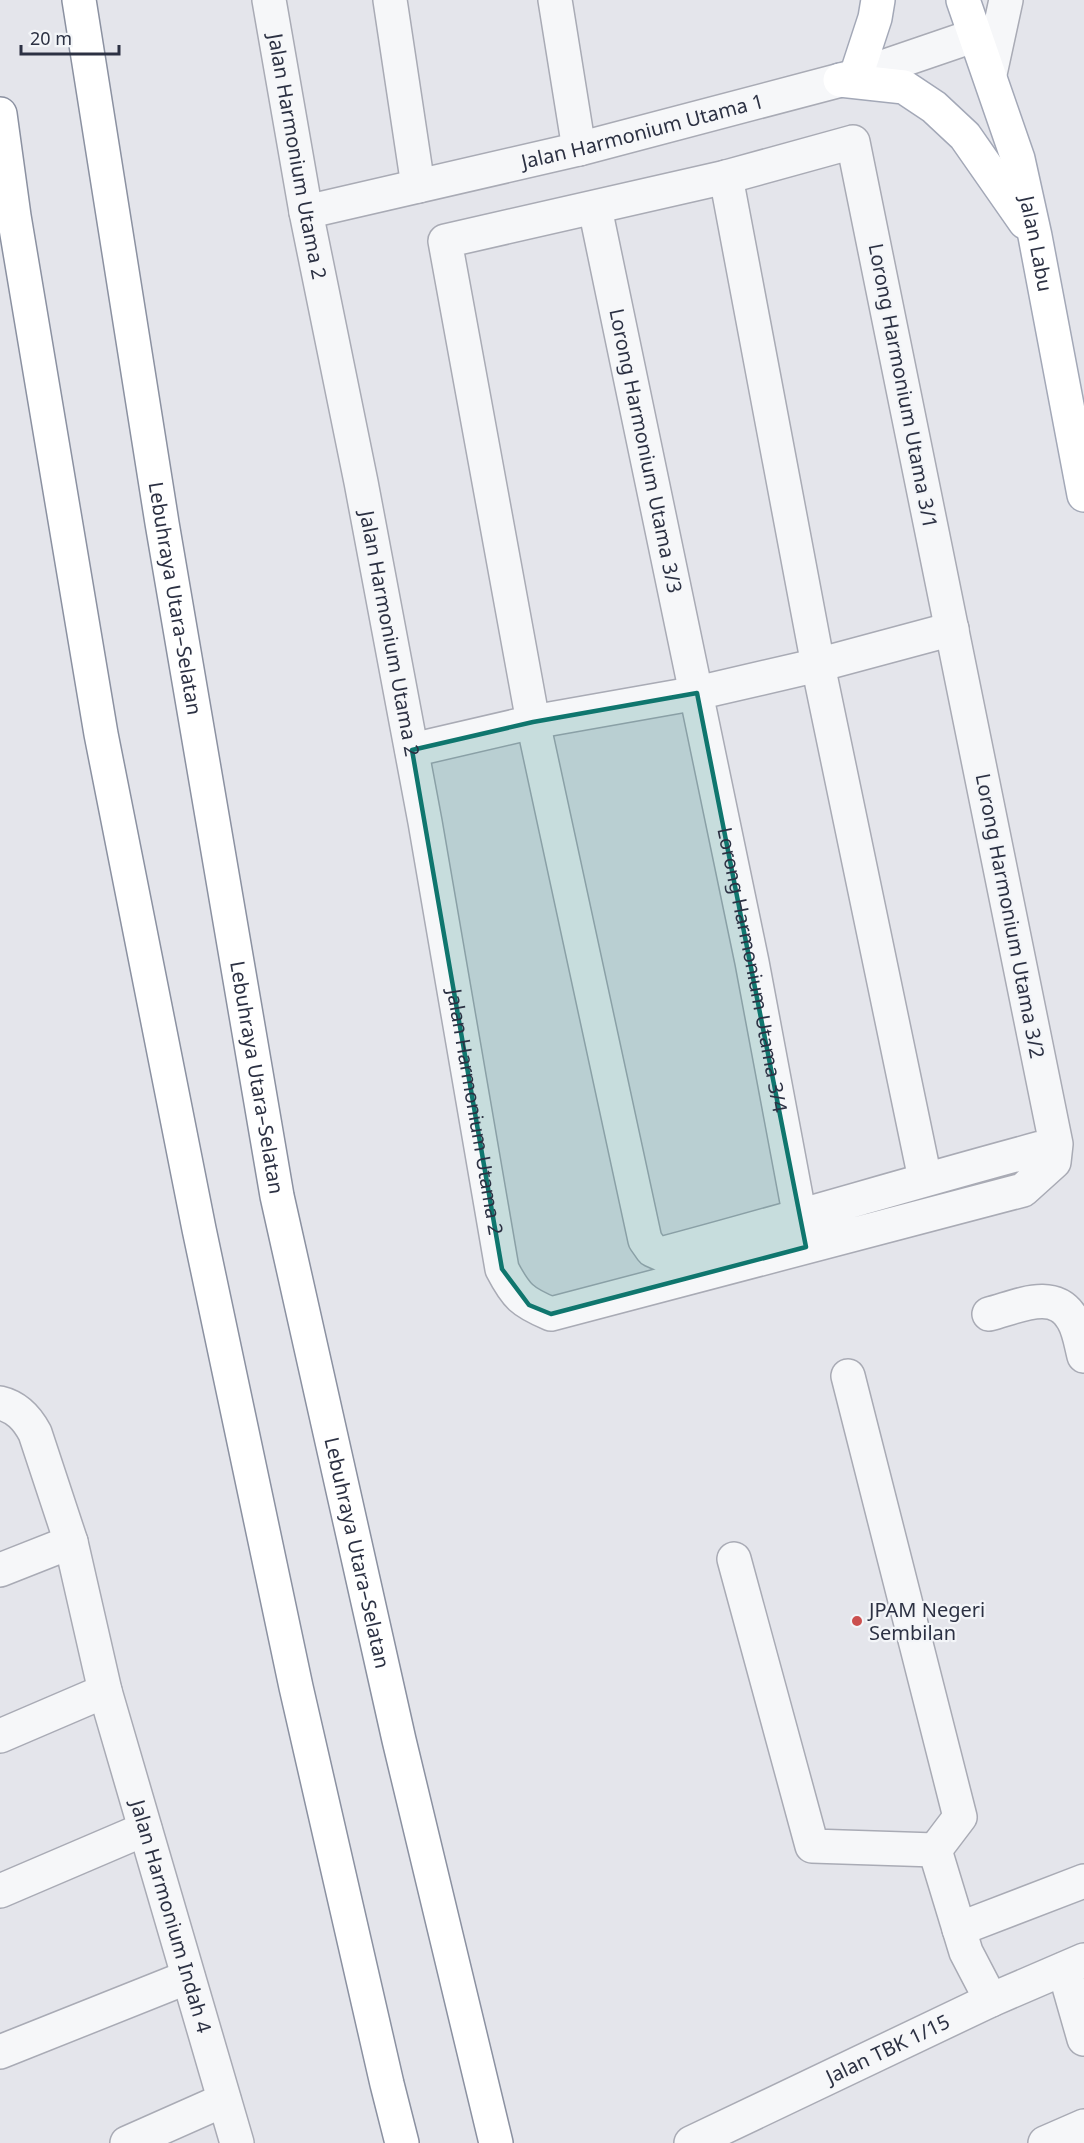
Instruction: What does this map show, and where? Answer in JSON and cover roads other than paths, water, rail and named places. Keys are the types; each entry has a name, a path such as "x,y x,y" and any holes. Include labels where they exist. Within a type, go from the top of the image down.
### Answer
{"main road":[{"name":"Lebuhraya Utara–Selatan","path":"79,0 164,535 277,1196 399,1740 496,2143"},
{"path":"878,0 875,18 848,78 904,87 934,107 965,136 1035,236"},
{"name":"Jalan Labu","path":"963,0 1018,159 1035,236 1084,495"},
{"path":"0,114 14,216 101,734 199,1229 299,1698 381,2061 402,2143"}],"street":[{"name":"Jalan Harmonium Utama 2","path":"269,0 306,212 412,750 502,1269 513,1290 529,1305 551,1314 803,1232"},
{"path":"390,0 418,186"},
{"path":"555,0 579,149"},
{"path":"990,77 1006,0"},
{"name":"Jalan Harmonium Utama 1","path":"306,212 579,149 848,78 976,35"},
{"name":"Lorong Harmonium Utama 3/1","path":"726,177 854,142 952,629"},
{"path":"803,1232 925,1179 1056,1144 1054,1162 1023,1190 803,1232 661,1254 652,1250 645,1240 533,722 445,241 726,177 818,665 925,1179"},
{"name":"Lorong Harmonium Utama 3/3","path":"595,208 697,693"},
{"path":"412,750 533,722 697,693 818,665 952,629"},
{"name":"Lorong Harmonium Utama 3/2","path":"952,629 1056,1144"},
{"name":"Lorong Harmonium Utama 3/4","path":"697,693 752,962 803,1232"},
{"path":"989,1314 1045,1300 1058,1304 1074,1321 1084,1356"},
{"path":"848,1376 960,1817 934,1850"},
{"name":"Jalan Harmonium Indah 4","path":"0,1403 11,1406 29,1422 35,1433 71,1542 105,1691 237,2143"},
{"path":"0,1570 71,1542"},
{"path":"734,1559 812,1846 934,1850"},
{"path":"0,1736 105,1691"},
{"path":"0,1892 145,1829"},
{"path":"934,1850 966,1952 991,2000"},
{"path":"959,1929 1084,1881"},
{"path":"1074,1965 1084,2039"},
{"name":"Jalan TBK 1/15","path":"691,2143 991,2000 1074,1965"},
{"path":"0,2052 188,1977"},
{"path":"127,2143 224,2100"},
{"path":"1045,2143 1084,2126"}],"place":[{"name":"JPAM Negeri Sembilan","path":"857,1621"}]}
